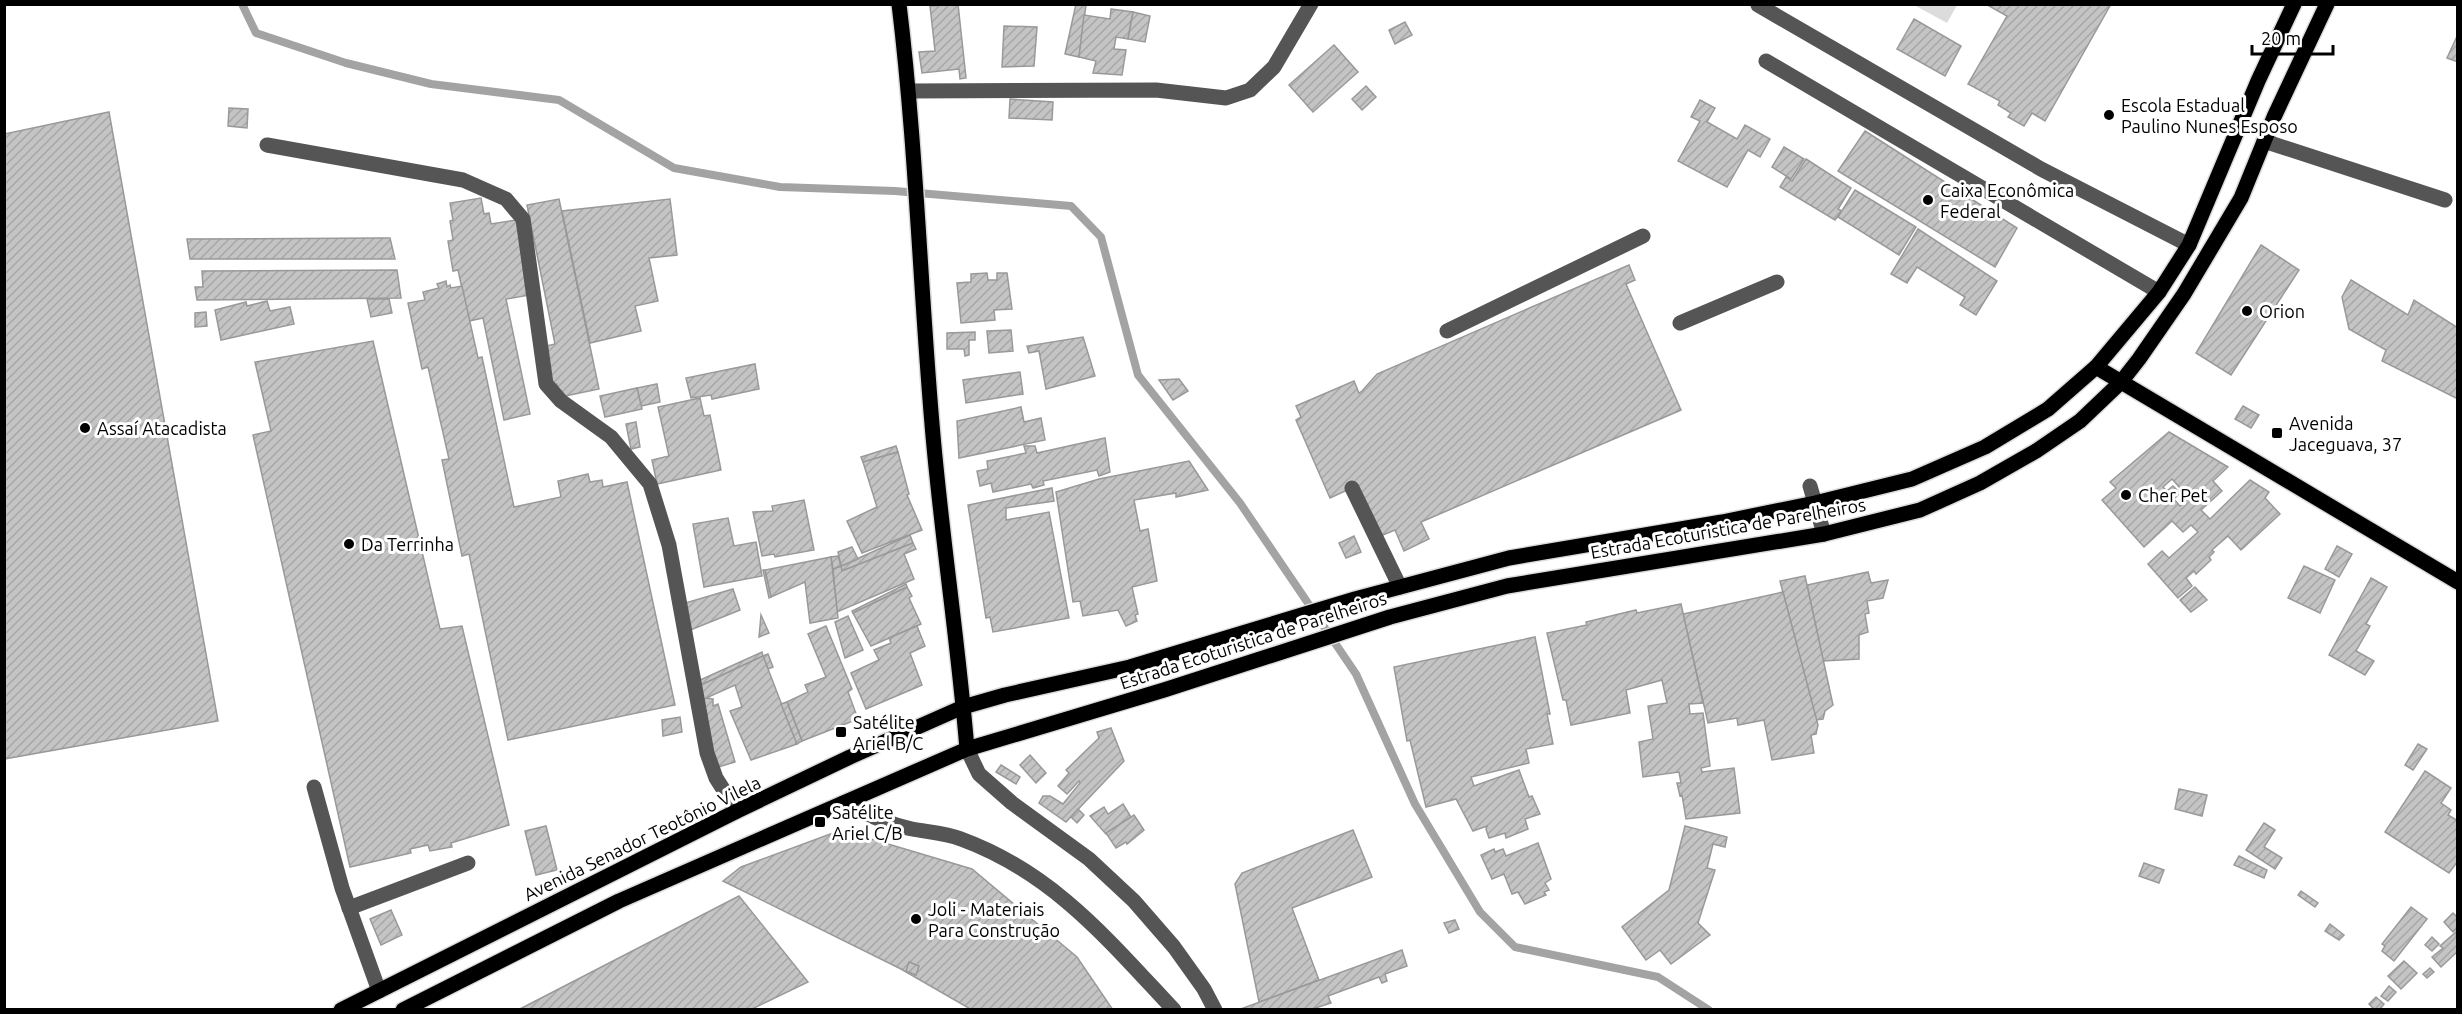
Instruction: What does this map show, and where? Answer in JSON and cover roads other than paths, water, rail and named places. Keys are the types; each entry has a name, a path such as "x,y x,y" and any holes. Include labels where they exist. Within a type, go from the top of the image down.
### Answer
{"main road":[{"path":"403,1010 619,901 967,749 933,438 924,333 919,213 910,91 899,4"},
{"name":"Estrada Ecoturistica de Parelheiros","path":"963,707 1005,695 1130,667 1355,599 1509,558 1722,522 1815,503 1912,479 1985,447 2048,409 2096,367 2159,292 2189,245 2258,81 2294,4"},
{"name":"Estrada Ecoturistica de Parelheiros","path":"967,749 1164,690 1367,624 1507,586 1824,534 1920,510 1980,483 2036,451 2080,421 2121,382 2184,294 2241,198 2264,141 2327,4"},
{"path":"2096,367 2457,582"},
{"name":"Avenida Senador Teotônio Vilela","path":"341,1010 737,812 850,757 963,707"}],"street":[{"path":"910,91 1156,90 1226,98 1250,90 1274,67 1311,4"},
{"path":"1758,5 2041,169 2189,245"},
{"path":"1766,61 2159,292"},
{"path":"2264,141 2445,200"},
{"path":"267,145 463,180 506,199 523,219 546,384 561,401 611,437 650,484 669,545 706,753 716,778 737,812"},
{"path":"1447,331 1643,236"},
{"path":"1680,323 1777,282"},
{"path":"1810,486 1824,534"},
{"path":"1352,488 1400,587"},
{"path":"967,749 979,774 1012,803 1089,860 1134,901 1174,947 1204,989 1215,1010"},
{"path":"314,787 349,908 379,991"},
{"path":"843,803 869,816 909,828 960,838 1028,871 1085,915 1174,1010"},
{"path":"349,908 468,862"}],"waterway":[{"path":"242,4 256,33 346,63 431,84 559,100 674,168 780,187 895,191 1071,206 1101,237 1138,375 1240,503 1356,674 1415,804 1480,912 1515,947 1658,977 1709,1010"}],"place":[{"name":"Escola Estadual Paulino Nunes Esposo","path":"2109,115"},
{"name":"Caixa Econômica Federal","path":"1928,200"},
{"name":"Orion","path":"2247,311"},
{"name":"Assaí Atacadista","path":"85,428"},
{"name":"Avenida Jaceguava, 37","path":"2277,433"},
{"name":"Cher Pet","path":"2126,495"},
{"name":"Da Terrinha","path":"349,544"},
{"name":"Satélite Ariel B/C","path":"841,732"},
{"name":"Satélite Ariel C/B","path":"820,822"},
{"name":"Joli - Materiais Para Construção","path":"916,919"}]}
